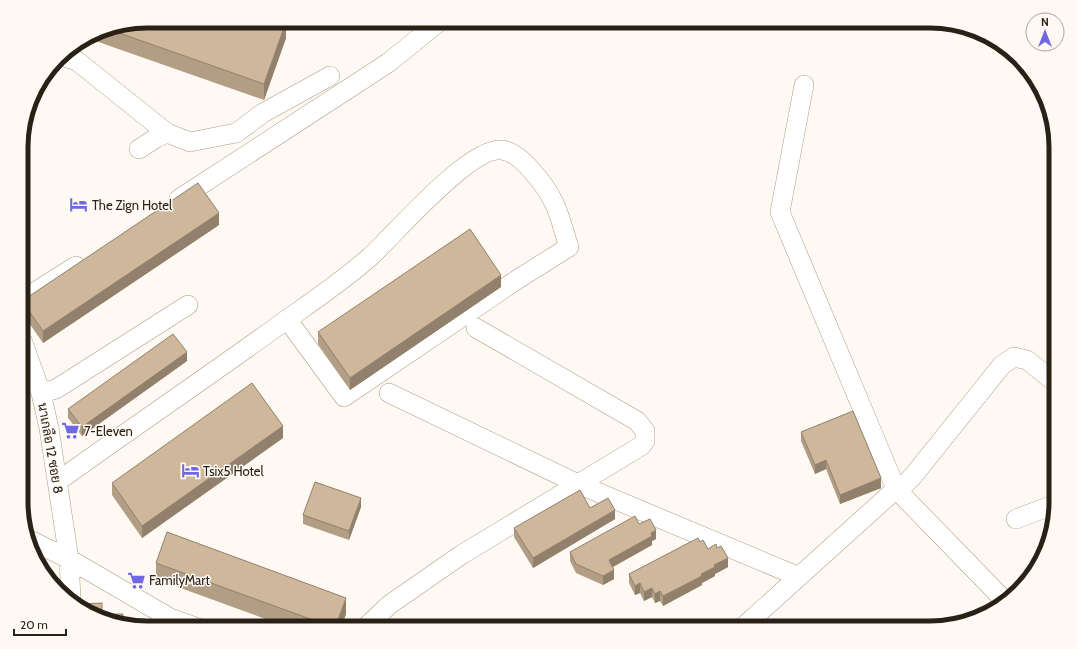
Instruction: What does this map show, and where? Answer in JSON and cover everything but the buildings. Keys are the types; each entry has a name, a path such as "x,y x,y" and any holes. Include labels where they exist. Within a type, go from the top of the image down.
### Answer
{"street":[{"path":"162,210 388,63 431,28"},
{"path":"67,58 77,61 168,133 190,142 236,133 263,113 330,76"},
{"path":"804,84 780,212 897,490 1001,597"},
{"path":"140,148 156,138 168,133"},
{"path":"58,482 287,319 370,257 432,195 463,167 489,151 500,150 512,152 527,164 554,204 569,247 518,279 344,397 287,319"},
{"path":"28,296 89,257"},
{"path":"41,393 56,389 188,305"},
{"path":"372,621 389,605 461,555 641,446 645,441 646,436 642,426 611,405 476,328"},
{"name":"นาเกลือ 12 ซอย 8","path":"28,357 41,393 49,428 69,558 71,593"},
{"path":"749,621 797,576 913,476 1002,365 1014,357 1027,360 1049,377"},
{"path":"389,393 578,484 797,576"},
{"path":"1016,519 1049,507"},
{"path":"34,542 69,558 167,621"}],"place":[{"name":"The Zign Hotel","path":"79,205"},
{"name":"7-Eleven","path":"71,431"},
{"name":"Tsix5 Hotel","path":"190,471"},
{"name":"FamilyMart","path":"136,580"}]}
